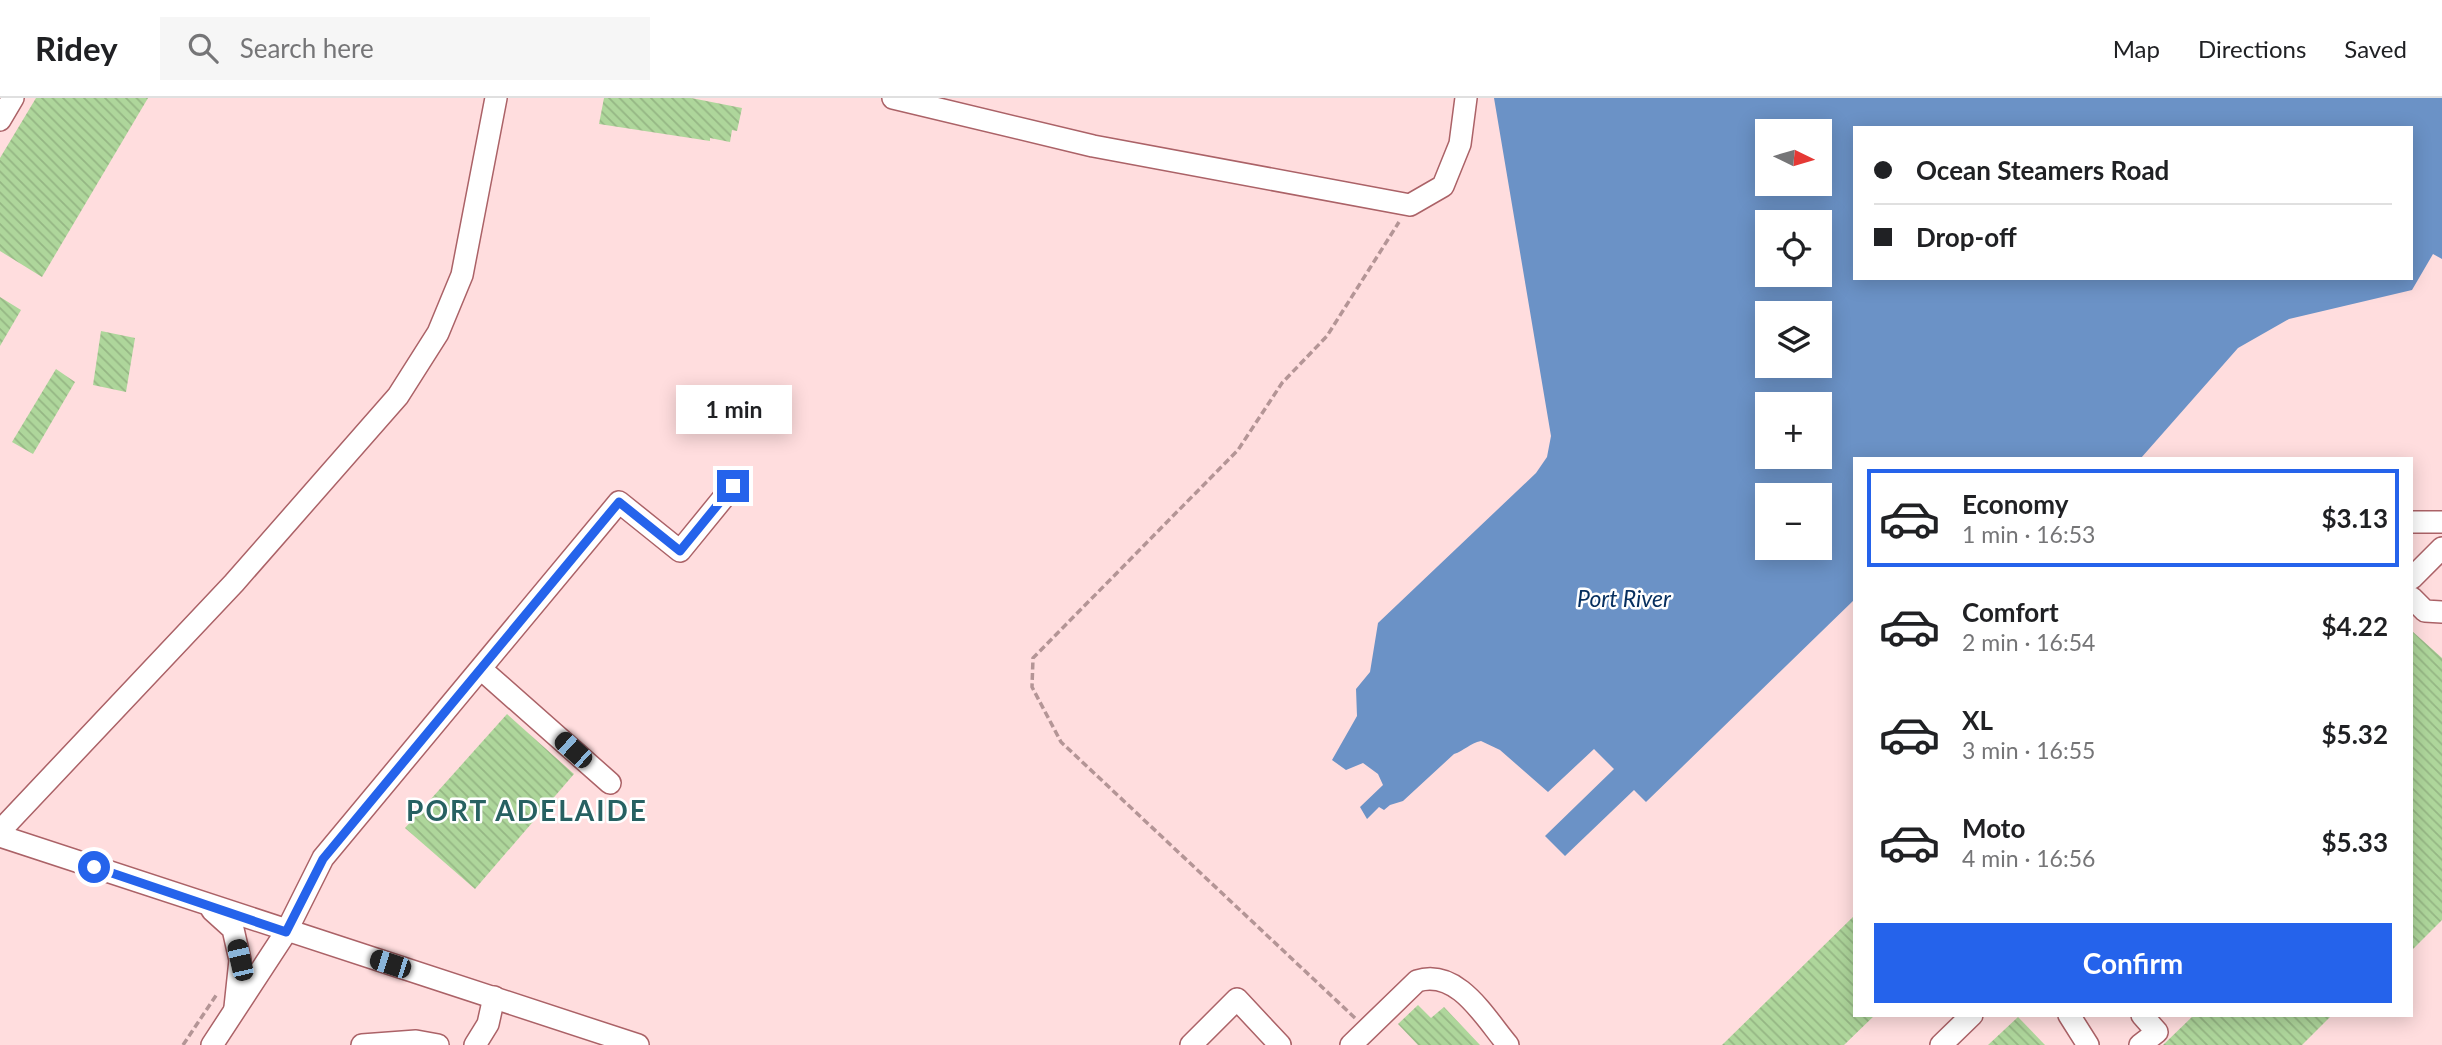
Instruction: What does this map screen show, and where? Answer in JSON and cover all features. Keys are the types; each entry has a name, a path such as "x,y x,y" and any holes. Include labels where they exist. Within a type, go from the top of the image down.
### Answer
{"street":[{"path":"0,120 13,98"},
{"path":"496,98 462,275 438,333 398,396 234,583 0,834 286,932 638,1045"},
{"path":"893,98 1093,146 1410,205 1443,186 1461,144 1466,98"},
{"path":"212,1045 286,932 323,859 619,502 680,551 733,486"},
{"path":"2413,522 2442,522"},
{"path":"2413,577 2442,548"},
{"path":"2413,599 2425,611 2442,612"},
{"path":"481,669 610,783"},
{"path":"206,904 233,929 240,960 233,1016"},
{"path":"1350,1045 1417,981 1442,978 1455,985 1508,1045"},
{"path":"474,1045 488,1024 494,997"},
{"path":"1191,1045 1237,999 1280,1045"},
{"path":"1941,1045 1970,1017"},
{"path":"2070,1017 2088,1045"},
{"path":"2140,1045 2157,1032 2144,1017"},
{"path":"362,1045 416,1041 438,1045"}],"path":[{"path":"1367,1029 1119,793 1061,742 1032,687 1033,659 1238,450 1282,383 1327,336 1410,205"},
{"path":"183,1045 218,992 221,983"}],"water":[{"name":"Port River","path":"1494,98 2442,98 2442,259 2433,254 2412,290 2289,319 2238,348 2142,457 1853,457 1853,601 1646,802 1634,790 1565,856 1545,836 1614,769 1594,749 1548,792 1500,750 1481,741 1477,742 1454,754 1403,801 1384,810 1379,807 1367,819 1360,807 1383,785 1378,774 1363,763 1346,770 1332,760 1357,716 1356,689 1370,672 1378,623 1536,473 1547,457 1551,436"}],"building":[{"path":"36,98 148,98 42,277 0,251 0,158"},
{"path":"604,98 691,98 742,108 737,131 732,130 730,142 710,138 710,141 599,124"},
{"path":"0,297 21,310 0,346"},
{"path":"101,331 135,338 126,392 93,385"},
{"path":"56,369 75,382 33,454 12,442"},
{"path":"2413,632 2442,658 2442,920 2413,949"},
{"path":"507,714 574,774 475,889 405,828"},
{"path":"1853,917 1853,1017 1873,1017 1844,1045 1722,1045"},
{"path":"1418,1005 1431,1018 1444,1007 1480,1045 1418,1045 1398,1024"},
{"path":"2018,1017 2045,1045 1988,1045"},
{"path":"2192,1017 2330,1017 2302,1045 2163,1045"}],"district":[{"name":"PORT ADELAIDE","path":"527,811"}],"route":[{"path":"94,867 286,932 323,859 619,502 680,551 733,486"}]}
